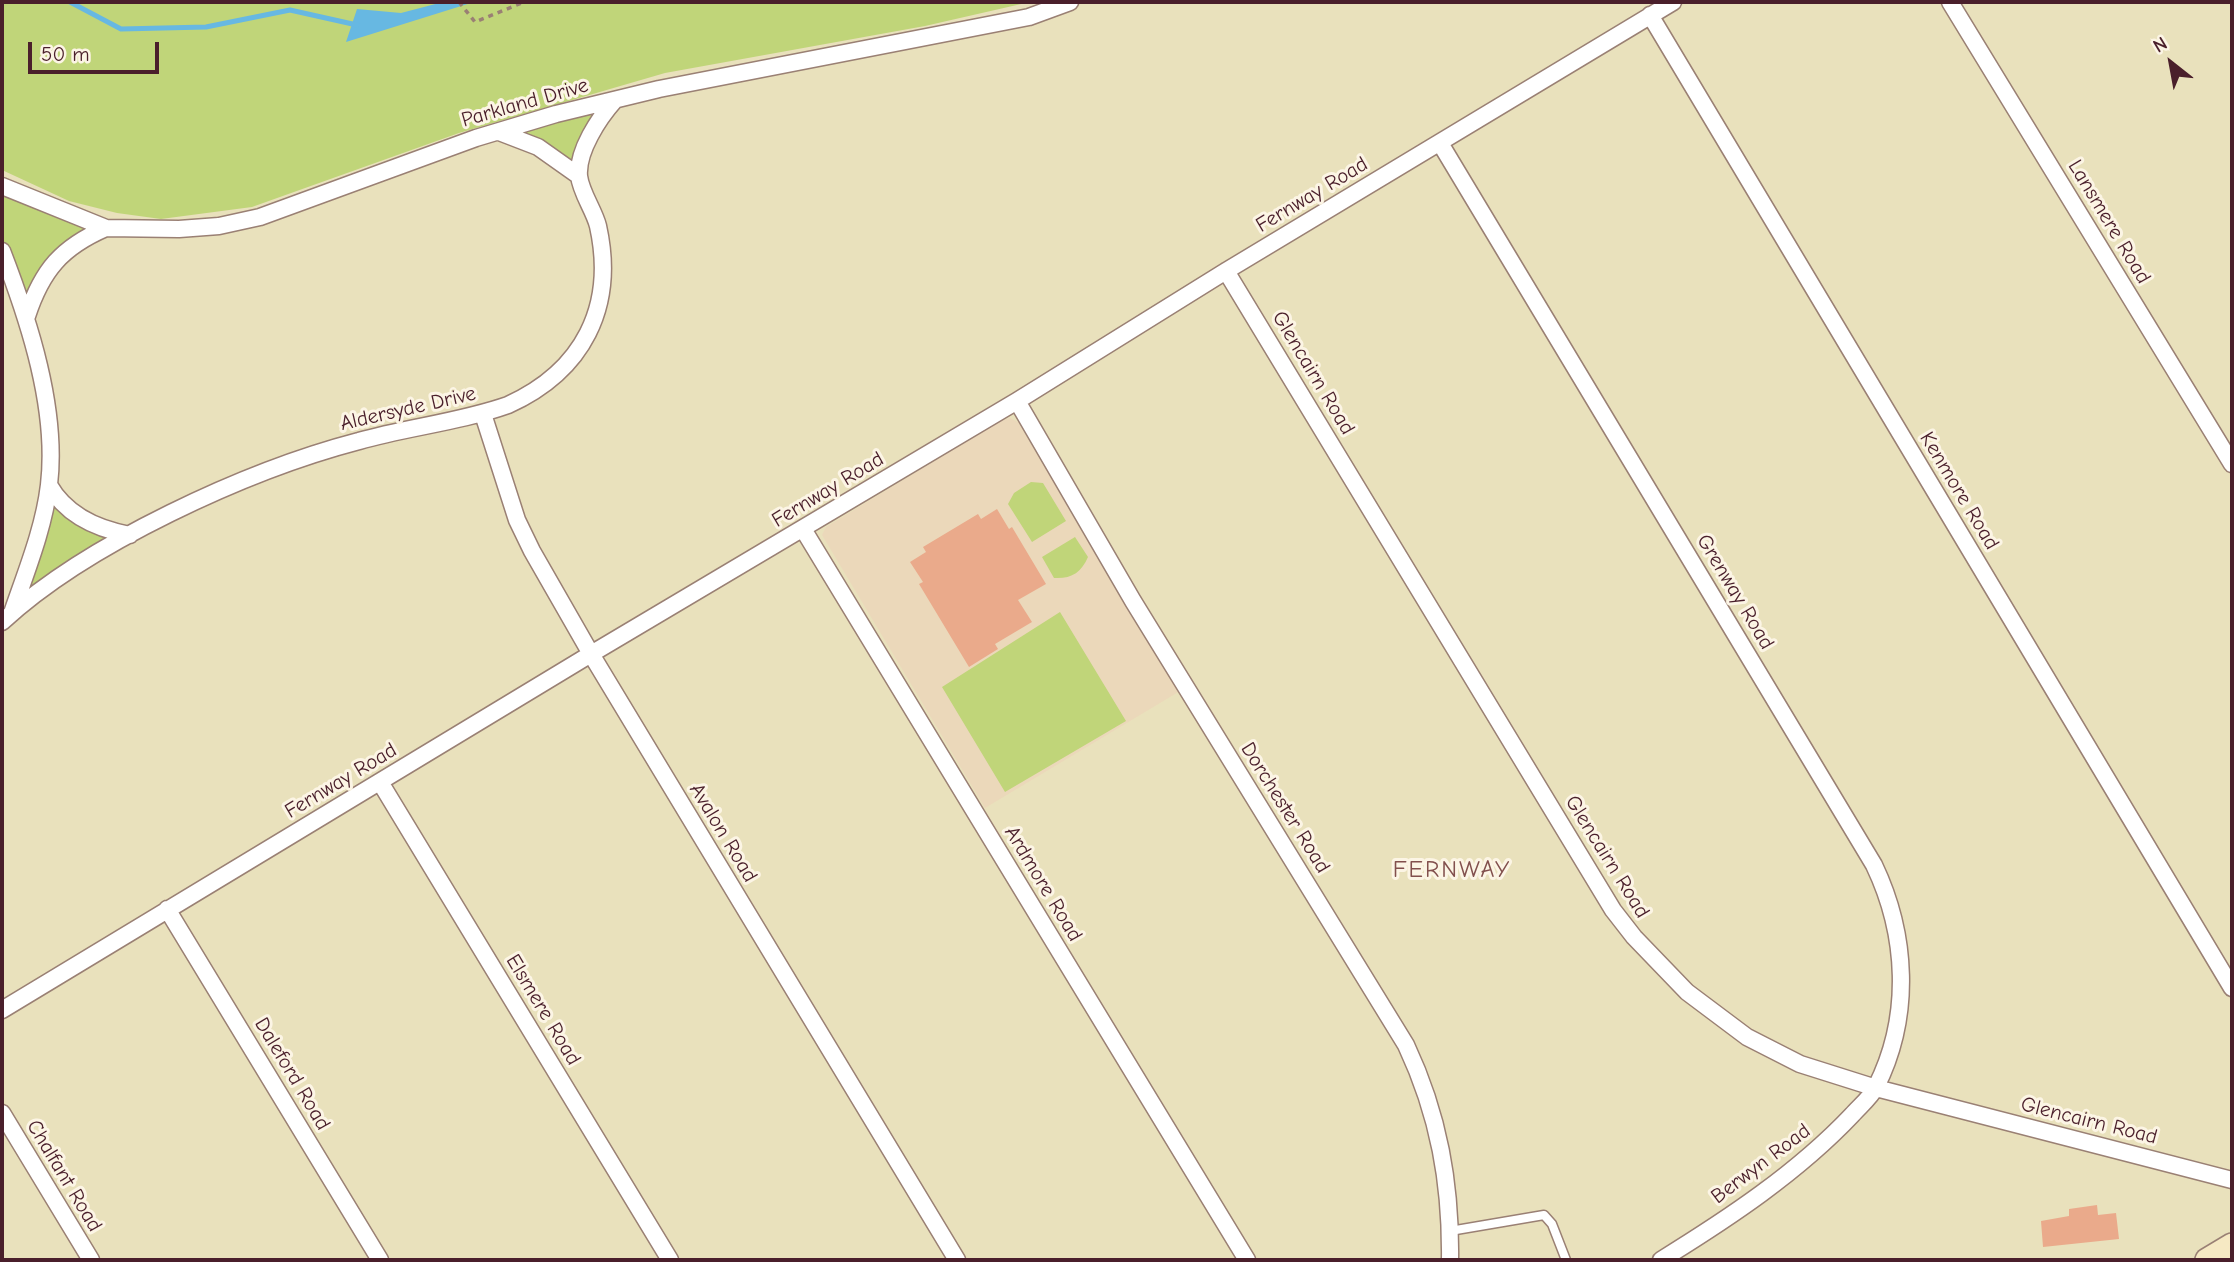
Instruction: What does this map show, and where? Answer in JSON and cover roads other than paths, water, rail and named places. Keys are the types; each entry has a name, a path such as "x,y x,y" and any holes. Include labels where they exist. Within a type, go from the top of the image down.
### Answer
{"main road":[{"path":"2207,1260 2232,1245"}],"street":[{"name":"Parkland Drive","path":"2,186 106,228 179,229 260,217 499,132 615,100 989,26 1029,17 1070,2"},
{"name":"Fernway Road","path":"2,1010 591,654 1017,401 1226,271 1673,2"},
{"name":"Lansmere Road","path":"1951,2 2232,464"},
{"name":"Kenmore Road","path":"1650,15 2232,988"},
{"path":"499,132 538,148 579,176 588,139 599,118 615,100"},
{"name":"Grenway Road","path":"1440,143 1874,865 1888,894 1897,922 1901,953 1901,993 1896,1024 1876,1088"},
{"name":"Aldersyde Drive","path":"7,617 80,565 130,535 186,507 315,454 398,431 483,414 533,394 559,375 592,328 604,276 597,223 579,176"},
{"path":"27,316 34,296 57,259 78,240 106,228"},
{"path":"2,251 27,316 45,398 49,485 7,617"},
{"name":"Glencairn Road","path":"1226,271 1613,910 1634,937 1687,992 1747,1037 1800,1064 1876,1088 2232,1180"},
{"name":"Dorchester Road","path":"1017,401 1133,601 1406,1045 1425,1085 1437,1127 1445,1169 1450,1260"},
{"name":"Avalon Road","path":"483,414 517,520 591,654 957,1260"},
{"path":"49,485 64,507 95,526 130,535"},
{"name":"Ardmore Road","path":"803,529 1247,1260"},
{"name":"Elsmere Road","path":"380,782 670,1260"},
{"name":"Daleford Road","path":"167,909 380,1260"},
{"name":"Berwyn Road","path":"1661,1260 1748,1204 1825,1144 1876,1088"},
{"name":"Chalfant Road","path":"2,1113 91,1260"}],"lane":[{"path":"1450,1231 1544,1215 1552,1224 1566,1260"}],"water":[{"path":"443,2 474,2 346,42 357,9 401,13"}],"waterway":[{"path":"70,2 121,29 206,27 290,10 357,25"}],"district":[{"name":"FERNWAY","path":"1452,870"}]}
